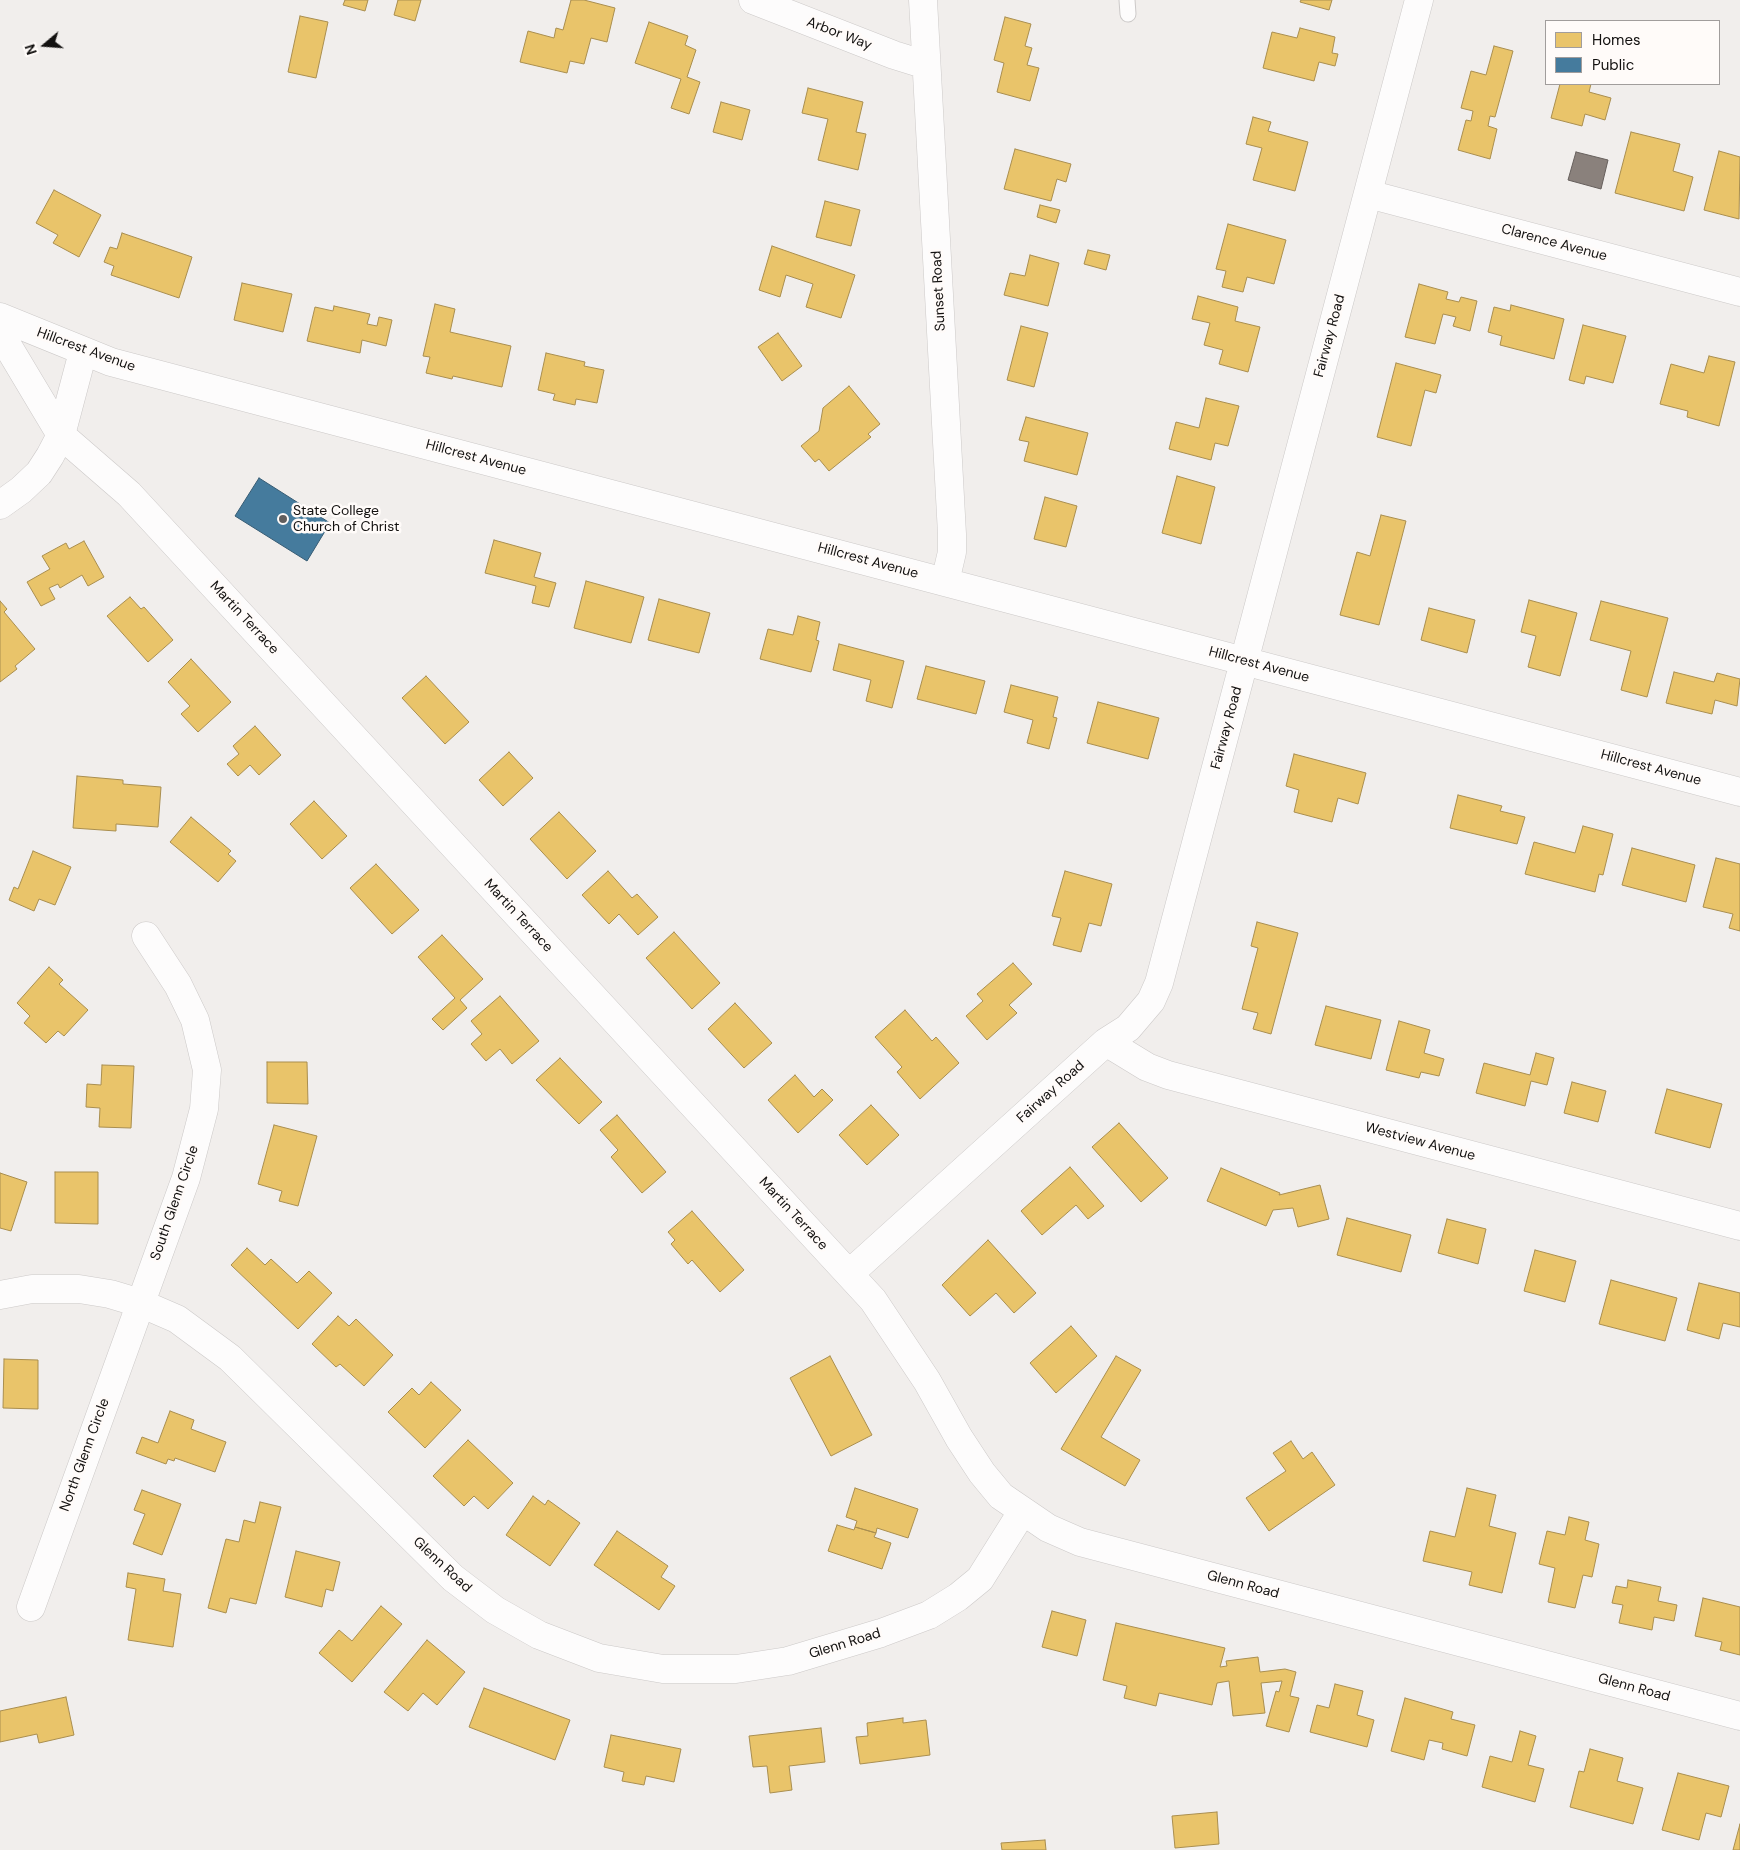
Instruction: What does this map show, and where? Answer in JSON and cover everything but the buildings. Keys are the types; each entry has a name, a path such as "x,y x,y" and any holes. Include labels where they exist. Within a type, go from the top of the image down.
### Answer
{"street":[{"name":"Arbor Way","path":"753,0 894,56 926,64"},
{"name":"Sunset Road","path":"923,0 952,534 952,552 945,582"},
{"name":"Fairway Road","path":"849,1274 1106,1042 1128,1028 1141,1015 1159,983 1419,0"},
{"name":"Clarence Avenue","path":"1368,194 1740,292"},
{"name":"Hillcrest Avenue","path":"0,317 111,362 1740,792"},
{"name":"Martin Terrace","path":"0,333 61,435 129,494 849,1274 878,1308 927,1381 959,1438 982,1473 1001,1496 1022,1512"},
{"path":"0,505 21,490 39,473 61,435 83,352"},
{"name":"South Glenn Circle","path":"140,1303 186,1178 204,1108 207,1070 195,1020 178,985 146,936"},
{"name":"Westview Avenue","path":"1106,1042 1147,1067 1168,1076 1740,1226"},
{"name":"Glenn Road","path":"0,1295 32,1289 79,1289 110,1294 140,1303 177,1319 230,1358 453,1578 495,1610 539,1635 599,1658 663,1669 736,1669 788,1660 881,1633 928,1615 958,1597 980,1579 1022,1512 1048,1528 1080,1542 1740,1716"},
{"name":"North Glenn Circle","path":"31,1606 140,1303"}],"place":[{"name":"State College Church of Christ","path":"283,519"}]}
